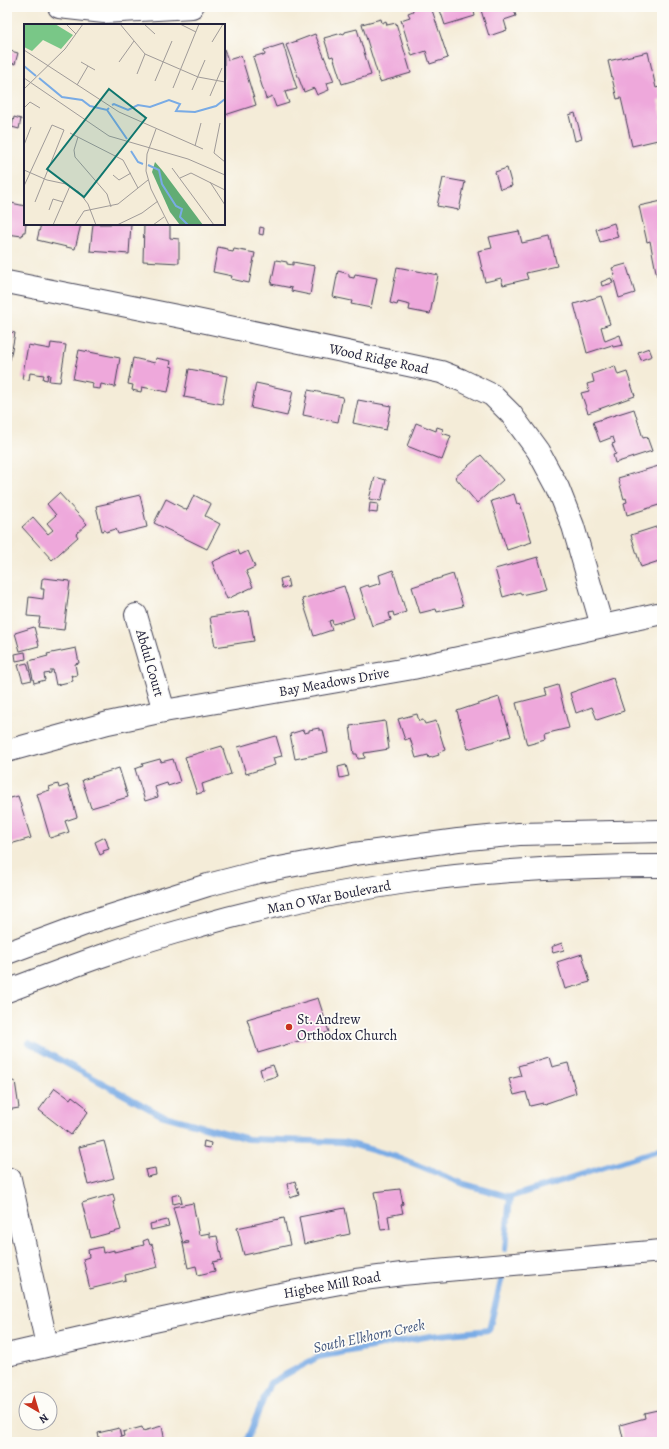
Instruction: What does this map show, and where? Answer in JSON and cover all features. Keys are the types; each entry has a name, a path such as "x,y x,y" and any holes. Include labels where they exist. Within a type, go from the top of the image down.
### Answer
{"street":[{"path":"58,7 104,12 192,7"},
{"name":"Wood Ridge Road","path":"7,282 192,319 441,372 492,395 511,414 538,451 558,488 573,526 602,626"},
{"name":"Bay Meadows Drive","path":"7,751 101,725 164,710 413,668 662,614"},
{"name":"Abdul Court","path":"136,615 164,710"},
{"path":"7,954 88,923 208,885 258,872 354,854 458,840 519,834 662,831"},
{"name":"Man O War Boulevard","path":"7,991 136,944 256,911 325,897 400,883 474,874 545,869 662,866"},
{"path":"10,1179 47,1345"},
{"name":"Higbee Mill Road","path":"7,1355 262,1297 356,1280 402,1274 662,1251"}],"building":[{"path":"412,7 431,7 448,58 430,64 426,51 412,56 401,20 410,17 408,13 413,11"},
{"path":"439,7 473,7 475,16 445,25"},
{"path":"480,7 513,7 516,16 504,20 507,30 489,36"},
{"path":"381,19 382,23 386,21 387,25 396,23 411,73 380,82 362,24"},
{"path":"357,29 371,75 342,84 333,56 330,57 324,38"},
{"path":"315,34 334,81 327,83 329,90 317,95 314,88 304,92 286,45"},
{"path":"283,44 297,89 285,92 289,103 276,107 272,96 266,99 253,57 263,54 263,56 265,55 264,50"},
{"path":"7,50 18,53 15,64 11,63 8,78"},
{"path":"225,52 228,60 241,56 256,105 225,115"},
{"path":"648,52 656,88 659,87 662,100 658,101 662,116 662,119 660,119 662,123 662,139 632,146 621,98 617,99 608,61"},
{"path":"575,113 582,139 575,141 569,115"},
{"path":"14,117 21,119 19,129 12,127"},
{"path":"7,135 11,136 9,147 7,146"},
{"path":"507,168 512,186 500,189 495,172"},
{"path":"443,178 465,182 459,210 437,206"},
{"path":"662,201 662,276 657,277 650,241 647,242 639,206"},
{"path":"7,202 24,206 25,232 23,232 22,236 7,234"},
{"path":"614,223 618,237 600,242 596,229"},
{"path":"41,225 81,225 75,249 37,240"},
{"path":"93,225 131,225 129,254 90,251"},
{"path":"144,225 170,225 170,238 179,239 179,263 143,261"},
{"path":"260,227 264,228 263,235 259,234"},
{"path":"519,231 522,243 550,237 557,266 526,273 528,279 503,285 501,278 485,282 478,251 492,248 489,237"},
{"path":"218,247 228,249 228,251 233,252 234,249 255,253 249,283 231,279 232,276 213,272"},
{"path":"276,260 293,265 293,262 315,266 310,295 291,291 292,288 271,284"},
{"path":"626,264 635,293 619,298 613,276 615,275 612,268"},
{"path":"397,267 438,275 430,314 409,310 410,305 398,302 397,305 390,303"},
{"path":"338,271 349,274 349,277 354,278 355,274 377,278 371,308 351,304 352,301 333,297"},
{"path":"611,278 613,283 602,286 601,282"},
{"path":"601,296 610,324 601,327 605,341 620,335 623,345 613,347 612,345 587,353 574,304"},
{"path":"7,331 15,333 10,360 7,359"},
{"path":"51,343 66,345 60,382 49,381 50,375 48,374 47,380 43,379 44,375 30,373 29,380 22,379 28,345 50,349"},
{"path":"649,348 652,356 641,360 638,352"},
{"path":"79,350 120,358 115,387 101,384 100,389 92,388 93,383 73,379"},
{"path":"133,358 155,363 156,358 171,361 170,366 173,367 168,392 142,387 141,392 132,390 133,385 128,384"},
{"path":"615,366 618,375 627,372 635,396 588,413 581,393 589,391 587,384 594,382 592,374"},
{"path":"189,369 227,376 222,404 184,397"},
{"path":"256,383 293,391 287,416 251,408"},
{"path":"308,390 343,397 338,422 303,415"},
{"path":"358,400 391,406 386,430 353,423"},
{"path":"634,409 643,438 647,437 652,451 615,463 613,455 616,454 612,444 615,443 613,437 600,442 593,422"},
{"path":"416,423 436,431 437,427 443,429 442,433 451,436 442,460 407,446"},
{"path":"481,455 503,480 477,503 455,477"},
{"path":"662,465 662,504 627,515 624,503 627,502 626,498 624,499 618,478"},
{"path":"375,477 386,480 381,501 369,499"},
{"path":"59,493 87,524 76,534 78,537 52,560 22,527 33,517 48,534 53,530 47,523 56,515 47,504"},
{"path":"514,494 517,504 520,503 532,542 507,550 491,501"},
{"path":"140,495 147,527 118,534 116,529 106,532 105,530 102,531 96,506"},
{"path":"194,495 211,504 205,516 220,524 207,549 154,523 166,499 187,510"},
{"path":"370,503 378,504 377,513 369,512"},
{"path":"662,525 662,560 641,567 631,535"},
{"path":"238,550 240,555 248,551 255,567 246,571 253,587 227,599 212,562"},
{"path":"538,557 547,589 521,595 520,592 503,597 495,569"},
{"path":"393,570 406,612 394,616 393,612 389,613 391,620 372,626 360,588 381,583 379,575"},
{"path":"453,574 463,606 437,612 436,609 420,613 412,587"},
{"path":"287,577 289,587 282,588 280,579"},
{"path":"42,579 70,581 64,630 38,627 40,617 27,616 29,597 43,599 44,589 41,589"},
{"path":"344,586 354,618 333,624 332,620 329,621 332,630 314,636 302,599"},
{"path":"249,611 254,641 215,647 210,617"},
{"path":"34,627 39,646 20,651 15,633"},
{"path":"76,648 79,663 75,664 77,675 71,675 73,681 56,685 53,670 51,670 51,673 44,674 45,680 34,683 29,661 48,656 47,654"},
{"path":"25,652 26,659 16,661 15,654"},
{"path":"27,663 32,680 23,682 18,665"},
{"path":"613,678 624,711 597,720 592,707 576,713 570,693"},
{"path":"558,685 569,728 544,734 545,740 527,745 516,703 547,695 545,689"},
{"path":"499,697 511,736 468,749 457,711"},
{"path":"417,714 419,721 423,720 425,724 436,721 445,750 438,753 439,755 429,758 428,755 416,758 410,738 405,740 398,719"},
{"path":"385,721 389,749 364,753 365,758 358,759 357,754 354,754 350,726"},
{"path":"319,728 319,730 323,730 328,752 295,759 290,734 303,730 304,733 309,732 309,730"},
{"path":"276,736 282,756 273,758 275,765 246,774 238,747"},
{"path":"222,746 231,774 202,784 204,792 197,794 185,757"},
{"path":"160,759 161,762 173,759 180,782 168,786 167,783 155,787 158,797 145,801 135,769 143,766 142,764"},
{"path":"346,765 349,776 340,778 338,767"},
{"path":"119,768 128,797 91,808 82,780"},
{"path":"58,784 59,788 68,785 77,817 65,821 69,832 50,838 37,794 50,790 49,787"},
{"path":"18,796 31,838 7,845 7,799"},
{"path":"105,837 109,849 103,851 104,853 100,855 95,842"},
{"path":"562,943 564,950 553,953 551,947"},
{"path":"582,954 590,982 565,989 557,962"},
{"name":"St. Andrew Orthodox Church","path":"318,998 329,1032 258,1053 247,1019"},
{"path":"549,1057 552,1067 568,1063 576,1093 544,1104 530,1106 526,1092 514,1095 509,1079 521,1076 518,1066"},
{"path":"273,1065 277,1076 263,1080 260,1069"},
{"path":"15,1081 19,1108 7,1110 7,1082"},
{"path":"55,1088 70,1099 72,1096 86,1107 85,1109 88,1112 71,1135 39,1110"},
{"path":"104,1141 114,1178 88,1185 79,1147"},
{"path":"204,1141 211,1143 210,1148 203,1147"},
{"path":"155,1168 156,1175 147,1177 145,1170"},
{"path":"295,1181 299,1195 290,1198 287,1184"},
{"path":"400,1189 403,1213 388,1216 390,1229 381,1230 374,1192"},
{"path":"113,1194 115,1201 113,1202 121,1230 91,1238 82,1203"},
{"path":"180,1194 182,1202 173,1204 172,1196"},
{"path":"193,1203 199,1235 210,1233 210,1237 217,1236 222,1260 213,1262 215,1271 198,1275 196,1266 188,1268 183,1244 189,1243 188,1241 183,1243 173,1207"},
{"path":"345,1208 350,1234 304,1244 299,1217"},
{"path":"284,1218 290,1245 244,1255 237,1228"},
{"path":"167,1220 169,1226 151,1230 150,1224"},
{"path":"148,1239 150,1245 152,1244 158,1267 125,1275 126,1280 90,1289 83,1259 89,1257 88,1250 102,1247 103,1253 114,1250 114,1252 144,1245 143,1241"},
{"path":"662,1409 662,1442 624,1442 620,1425 645,1418 644,1413"},
{"path":"162,1426 165,1442 100,1442 98,1433 119,1428 121,1437 124,1436 123,1432 142,1427 143,1431"}],"waterway":[{"path":"29,1043 161,1115 248,1139 344,1142 400,1158 464,1184 510,1197"},
{"name":"South Elkhorn Creek","path":"505,1249 510,1197 662,1149"},
{"name":"South Elkhorn Creek","path":"246,1442 270,1383 318,1357 430,1336 489,1330 502,1277"}],"place":[{"name":"St. Andrew Orthodox Church","path":"289,1027"}]}
